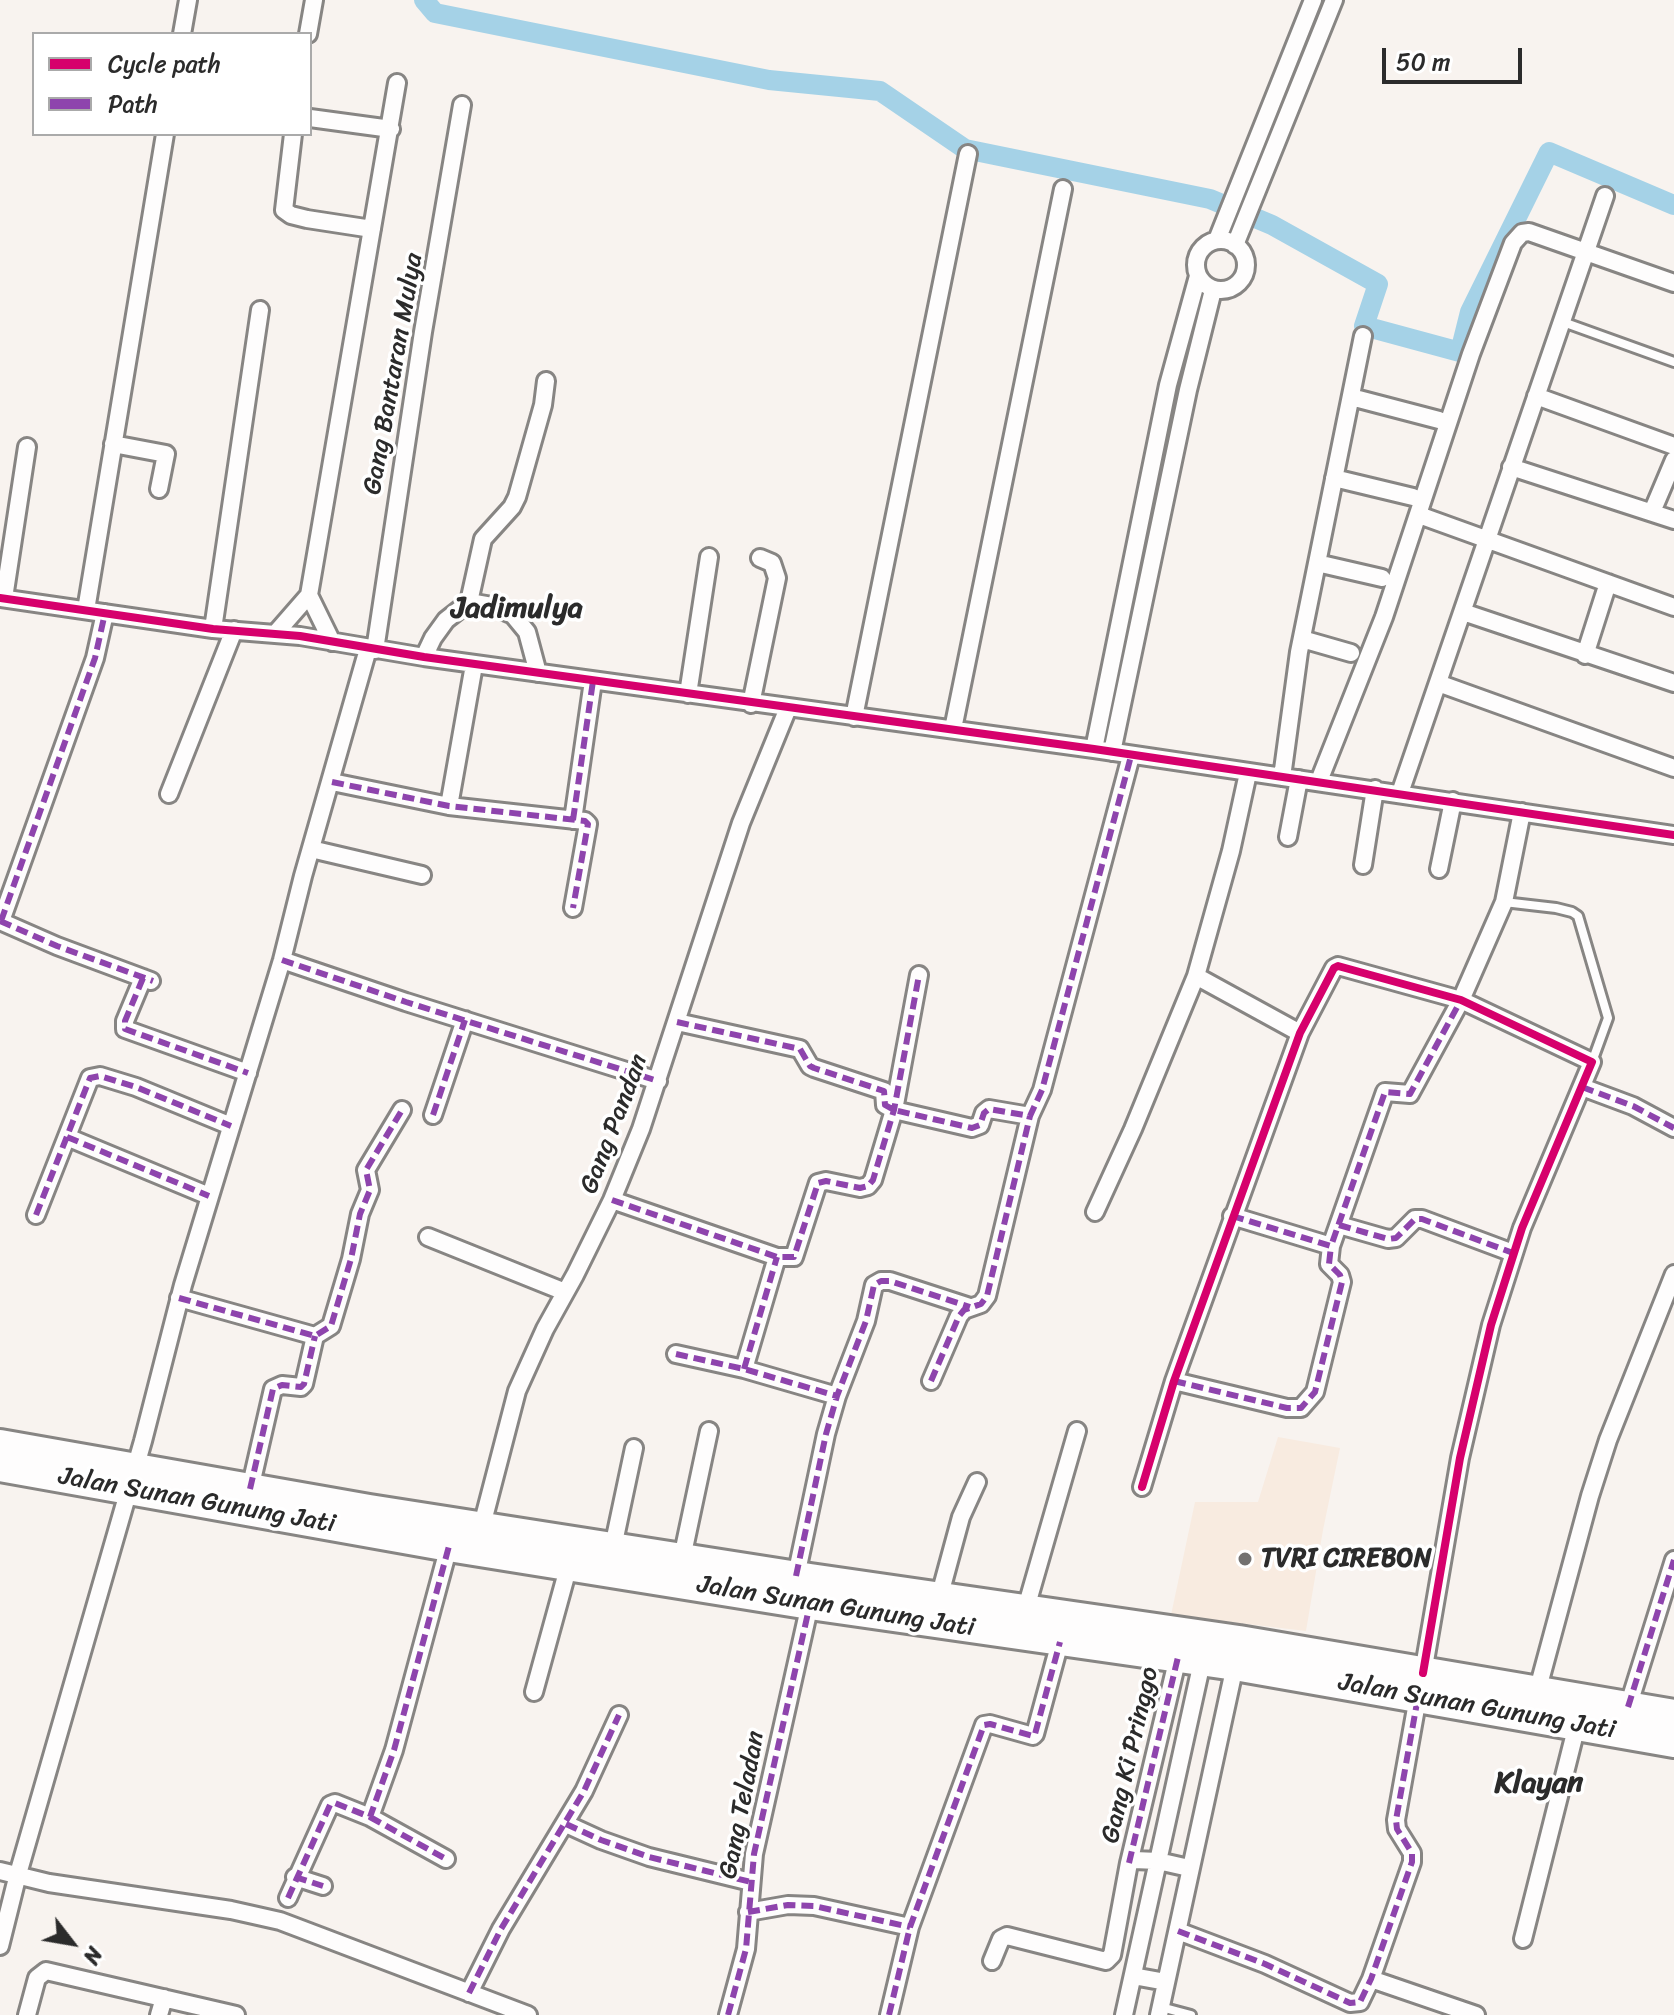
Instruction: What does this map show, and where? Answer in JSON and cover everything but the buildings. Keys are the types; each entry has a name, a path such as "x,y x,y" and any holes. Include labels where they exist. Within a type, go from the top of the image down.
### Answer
{"highway":[{"path":"0,1445 131,1478 250,1489 329,1514 469,1541 613,1547 682,1558 805,1586 1026,1608 1196,1652 1237,1653 1420,1685 1541,1701 1628,1707 1674,1715"},
{"name":"Jalan Sunan Gunung Jati","path":"0,1466 131,1478 329,1514"},
{"name":"Jalan Sunan Gunung Jati","path":"469,1541 569,1565 805,1586 1060,1642 1196,1652"},
{"name":"Jalan Sunan Gunung Jati","path":"1541,1701 1577,1725 1674,1742"}],"street":[{"path":"182,32 188,0"},
{"path":"308,32 314,0"},
{"path":"1217,240 1313,0"},
{"path":"1235,245 1334,0"},
{"path":"275,634 309,595 397,83"},
{"name":"Gang Bantaran Mulya","path":"0,1946 179,1298 282,960 311,849 371,650 462,105"},
{"path":"312,118 391,129"},
{"path":"86,610 165,136"},
{"path":"293,136 284,210 299,217 372,229"},
{"path":"854,717 968,154"},
{"path":"953,729 1063,189"},
{"path":"1400,793 1605,196"},
{"path":"1319,781 1384,617 1471,354 1513,243 1522,233 1529,232 1674,283"},
{"path":"1094,749 1168,385 1198,276 1197,258 1208,243 1217,240 1235,245 1246,261 1241,281 1223,291 1213,290 1198,276"},
{"path":"1112,752 1188,390 1213,290"},
{"path":"213,629 260,310"},
{"path":"1288,837 1302,639 1363,336"},
{"path":"424,657 446,620 469,602 483,539 512,507 517,497 543,405 546,381"},
{"path":"1536,396 1674,446"},
{"path":"1351,397 1439,420"},
{"path":"113,444 166,454 159,489"},
{"path":"27,447 2,598 213,629 332,642 751,704 953,729 1522,812 1672,829"},
{"path":"1652,512 1674,460"},
{"path":"1511,467 1674,520"},
{"path":"1334,478 1413,497"},
{"path":"1419,515 1674,607"},
{"path":"688,694 709,557"},
{"path":"751,704 777,578 772,563 760,558"},
{"path":"1317,563 1382,578"},
{"path":"1585,655 1608,583"},
{"path":"309,595 332,642"},
{"path":"469,602 492,606 513,615 527,632 538,673"},
{"path":"1463,612 1674,683"},
{"path":"105,613 95,658 1,921 148,980 125,1021 125,1029 248,1073"},
{"path":"169,794 234,630"},
{"path":"1302,639 1351,653"},
{"path":"449,806 474,665"},
{"path":"573,820 593,681"},
{"path":"1438,683 1674,768"},
{"name":"Gang Pandan","path":"370,1817 469,1541 517,1391 545,1329 612,1200 658,1081 741,823 788,708"},
{"path":"931,1381 959,1316 970,1307 981,1304 987,1296 1030,1116 1042,1090 1131,756"},
{"path":"1095,1212 1196,976 1231,851 1248,773"},
{"path":"332,782 449,806 585,821 588,824 573,908"},
{"path":"1363,865 1375,789"},
{"path":"1439,869 1453,801"},
{"path":"1174,1381 1287,1408 1301,1408 1315,1392 1342,1282 1340,1275 1329,1264 1331,1246 1385,1092 1410,1094 1461,1000 1504,902 1522,812"},
{"path":"311,849 422,875"},
{"path":"282,960 658,1081"},
{"path":"1142,1487 1174,1381 1300,1033 1336,966 1461,1000 1592,1062 1513,1253 1472,1403 1396,1820 1397,1829 1412,1853 1412,1862 1371,1979 1360,2002 1354,2005 1265,1964 1178,1931"},
{"path":"612,1200 777,1257 794,1257 818,1183 826,1181 860,1188 868,1186 873,1180 894,1110 919,975"},
{"path":"1196,976 1300,1033"},
{"path":"433,1115 465,1020"},
{"path":"677,1022 800,1049 808,1064 814,1068 884,1091 885,1105 894,1110 972,1128 980,1125 989,1109 1030,1116"},
{"path":"36,1215 88,1082 95,1076 136,1087 231,1126"},
{"path":"1582,1087 1633,1106 1674,1128"},
{"path":"250,1489 273,1389 282,1385 301,1387 304,1384 315,1336 331,1326 334,1320 360,1214 370,1190 366,1170 402,1110"},
{"path":"67,1137 209,1196"},
{"path":"1232,1216 1331,1246"},
{"path":"1339,1225 1388,1239 1396,1238 1415,1219 1422,1219 1513,1253"},
{"path":"428,1237 565,1292"},
{"path":"744,1369 777,1257"},
{"path":"1541,1701 1603,1454 1674,1274"},
{"name":"Gang Teladan","path":"728,2015 746,1949 754,1854 837,1396 866,1321 872,1293 877,1282 890,1281 970,1307"},
{"path":"179,1298 315,1336"},
{"path":"676,1354 744,1369 837,1396"},
{"path":"682,1558 709,1431"},
{"path":"1026,1608 1077,1431"},
{"path":"613,1547 634,1448"},
{"path":"939,1598 961,1517 977,1482"},
{"path":"1628,1707 1674,1560"},
{"path":"534,1692 569,1565"},
{"path":"889,2015 910,1927 984,1725 1035,1734 1060,1642"},
{"path":"1124,2015 1158,1861 1196,1652"},
{"name":"Gang Ki Pringgo","path":"992,1961 1001,1939 1007,1936 1102,1961 1109,1959 1129,1863 1196,1652"},
{"path":"1160,2011 1237,1653"},
{"path":"469,1993 501,1929 566,1824 619,1715"},
{"path":"1523,1939 1577,1725"},
{"path":"288,1898 330,1805 335,1803 370,1817 446,1859"},
{"path":"566,1824 649,1857 751,1882"},
{"path":"1129,1863 1134,1860 1158,1861 1189,1868"},
{"path":"0,1871 49,1883 231,1910 280,1921 528,2015"},
{"path":"295,1877 323,1886"},
{"path":"748,1912 788,1905 814,1906 910,1927"},
{"path":"27,2015 37,1978 46,1971 236,2015"},
{"path":"1133,1976 1166,1982"},
{"path":"1371,1979 1476,2015"},
{"path":"159,2015 164,1998"}],"lane":[{"path":"1563,322 1674,362"},
{"path":"1504,902 1556,908 1578,916 1608,1018 1592,1062"},
{"path":"1160,2011 1191,2015"}],"shaded area":[{"path":"1278,1437 1340,1448 1306,1631 1171,1615 1195,1502 1258,1502"}],"waterway":[{"path":"424,0 435,13 769,80 880,91 965,149 1210,199 1272,225 1378,284 1364,326 1460,352 1470,312 1549,152 1674,205"}],"marked path":[{"path":"1,921 95,658 105,613"},
{"path":"573,820 593,681"},
{"path":"677,1022 800,1049 810,1066 884,1091 885,1105 894,1110 972,1128 980,1125 989,1109 1030,1116 1042,1090 1131,756"},
{"path":"332,782 449,806 585,821 588,824 573,908"},
{"path":"0,921 57,946 153,981"},
{"path":"282,960 658,1081"},
{"path":"612,1200 777,1257 794,1257 818,1183 826,1181 860,1188 868,1186 873,1180 894,1110 919,975"},
{"path":"143,978 125,1021 125,1029 248,1073"},
{"path":"1232,1216 1331,1246 1385,1092 1410,1094 1461,1000"},
{"path":"433,1115 465,1020"},
{"path":"36,1215 90,1078 100,1076 136,1087 231,1126"},
{"path":"1582,1087 1633,1106 1674,1128"},
{"path":"179,1298 315,1336 331,1326 351,1259 360,1214 370,1190 366,1170 402,1110"},
{"path":"931,1381 959,1316 964,1310 981,1304 987,1296 1030,1116"},
{"path":"67,1137 209,1196"},
{"path":"1339,1225 1388,1239 1396,1238 1415,1219 1422,1219 1513,1253"},
{"path":"1174,1381 1287,1408 1301,1408 1315,1392 1342,1282 1340,1275 1329,1264 1331,1246"},
{"path":"744,1369 777,1257"},
{"path":"796,1576 826,1434 866,1321 874,1285 890,1281 970,1307"},
{"path":"250,1489 273,1389 282,1385 301,1387 304,1384 315,1336"},
{"path":"676,1354 744,1369 837,1396"},
{"path":"288,1898 330,1805 335,1803 370,1817 394,1750 449,1546"},
{"path":"1628,1707 1674,1560"},
{"path":"728,2015 746,1949 754,1854 810,1604"},
{"path":"889,2015 910,1927 984,1725 1035,1734 1060,1642"},
{"path":"1129,1863 1178,1657"},
{"path":"1178,1931 1265,1964 1350,2003 1360,2002 1412,1862 1412,1853 1397,1829 1396,1820 1418,1697"},
{"path":"469,1993 501,1929 584,1791 619,1715"},
{"path":"370,1817 446,1859"},
{"path":"566,1824 649,1857 751,1882"},
{"path":"295,1877 323,1886"},
{"path":"748,1912 788,1905 814,1906 910,1927"}],"cycle path":[{"path":"0,598 213,629 300,636 424,657 1094,749 1674,835"},
{"path":"1142,1487 1174,1381 1300,1033 1334,968 1338,966 1461,1000 1592,1062 1522,1228 1491,1325 1460,1458 1423,1673"}],"place":[{"name":"TVRI CIREBON","path":"1245,1559"}],"district":[{"name":"Jadimulya","path":"517,609"},
{"name":"Klayan","path":"1539,1784"}]}
